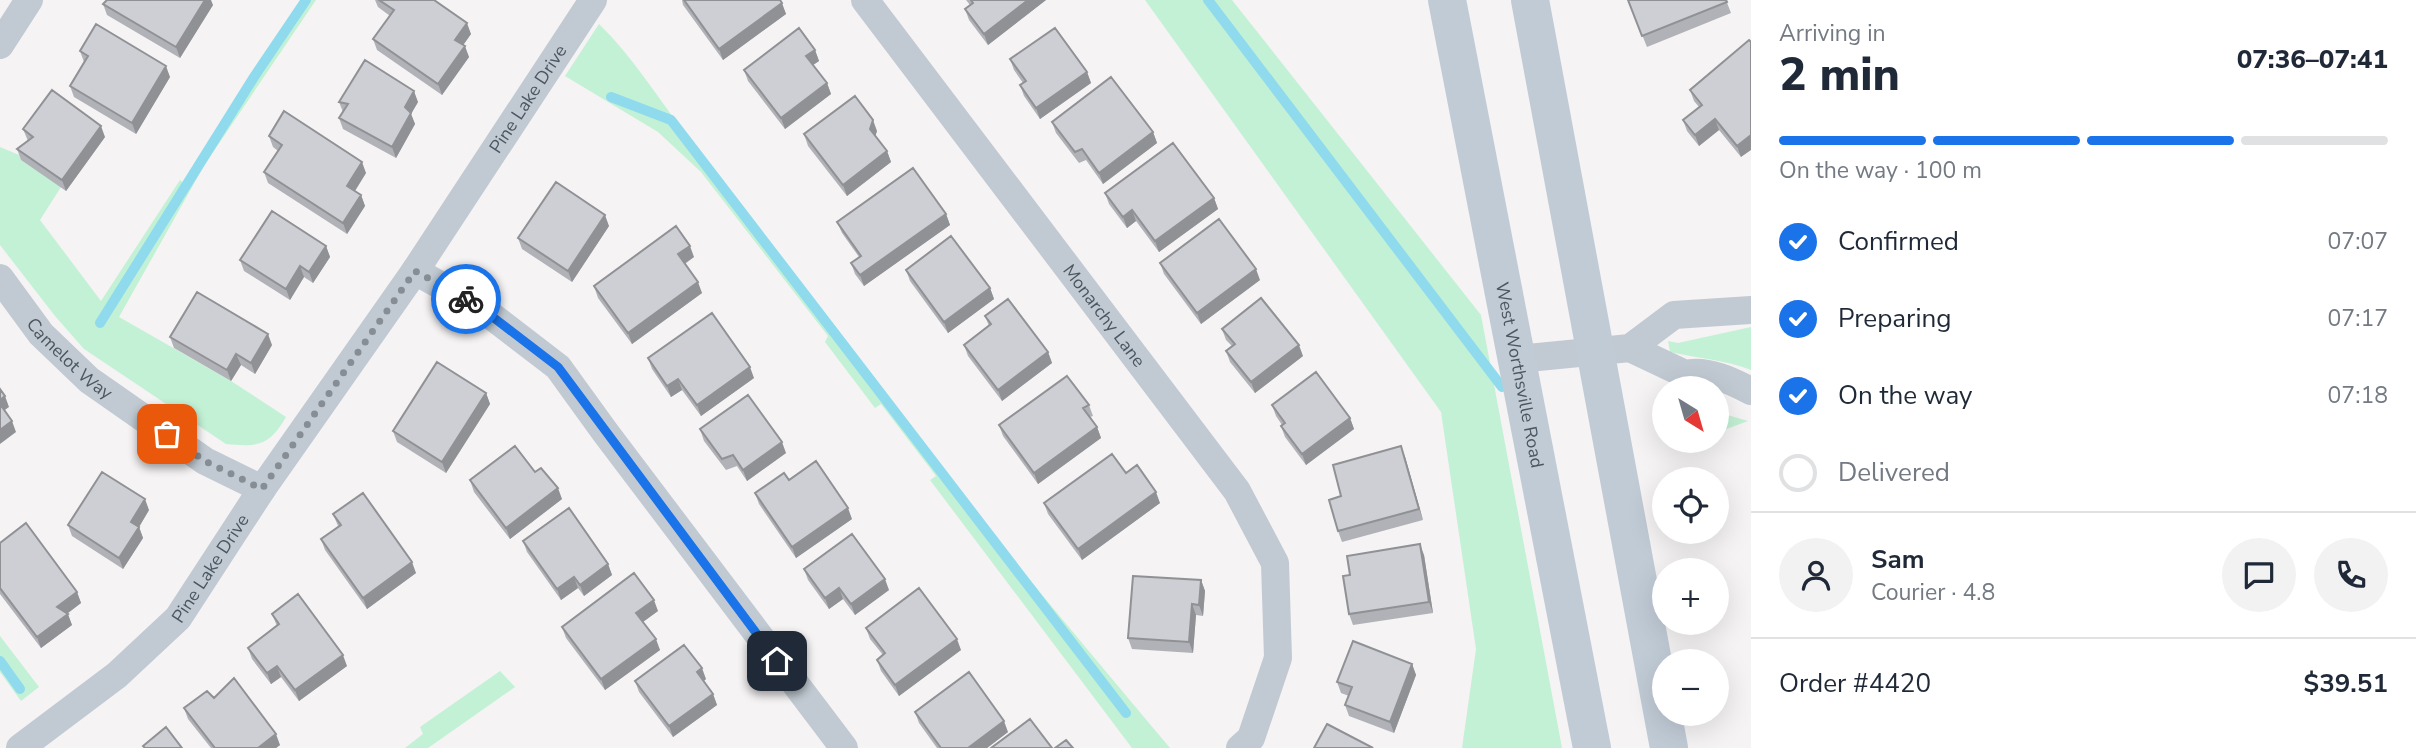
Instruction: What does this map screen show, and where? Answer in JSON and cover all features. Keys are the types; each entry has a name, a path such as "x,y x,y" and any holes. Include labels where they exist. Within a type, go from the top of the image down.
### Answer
{"main road":[{"name":"West Worthsville Road","path":"1447,0 1592,748"},
{"path":"1530,0 1612,349 1670,748"}],"street":[{"path":"0,45 29,0"},
{"name":"Pine Lake Drive","path":"20,748 117,675 178,618 262,489 415,271 593,0"},
{"name":"Monarchy Lane","path":"865,0 1237,491 1275,563 1278,658 1251,738 1240,748"},
{"path":"415,271 481,308 558,367 829,743"},
{"name":"Camelot Way","path":"0,278 41,334 89,380 205,461 262,489"},
{"path":"1517,359 1612,349 1674,316 1751,310"},
{"path":"1612,349 1685,374 1694,372 1731,380 1751,391"}],"green space":[{"path":"305,0 316,0 205,164 119,317 231,381 286,417 274,434 262,442 246,445 226,444 84,349 0,245 0,147 19,155 21,160 61,187 40,220 101,301 180,180 186,185"},
{"path":"1145,0 1232,0 1481,315 1562,748 1462,748 1476,649 1441,412"},
{"path":"599,24 633,62 945,475 1170,748 1132,748 930,480 936,476 881,404 875,408 825,342 828,336 701,172 658,132 565,76"},
{"path":"1751,327 1751,370 1721,361 1670,352 1668,341 1678,343"},
{"path":"1729,415 1748,421 1729,428"},
{"path":"0,636 39,687 21,701 0,672"},
{"path":"500,671 515,687 428,748 405,748 423,734 420,727"}],"building":[{"path":"107,0 205,0 176,47 103,4"},
{"path":"379,0 434,0 467,23 455,40 465,46 438,84 373,39 394,10"},
{"path":"684,0 780,0 782,3 719,49"},
{"path":"971,0 1028,0 984,34 965,9 973,3"},
{"path":"1628,0 1726,0 1727,2 1642,36"},
{"path":"96,24 166,66 132,123 70,86 88,56 80,51"},
{"path":"799,28 815,50 806,56 827,83 781,118 744,70"},
{"path":"1055,28 1087,72 1036,108 1020,85 1026,81 1010,59"},
{"path":"1749,40 1751,135 1737,146 1715,119 1695,135 1683,120 1702,105 1690,90"},
{"path":"365,60 414,91 405,107 411,113 392,147 339,118 348,104 339,102"},
{"path":"1111,77 1153,132 1099,173 1082,149 1075,152 1052,122"},
{"path":"52,90 101,126 62,180 17,149 33,137 23,129"},
{"path":"855,96 873,120 870,129 887,151 843,185 804,134"},
{"path":"284,111 362,162 347,186 361,195 343,223 264,172 282,145 269,136"},
{"path":"1173,143 1214,198 1155,241 1132,210 1123,217 1105,193"},
{"path":"913,168 946,214 860,275 851,263 861,256 837,222"},
{"path":"556,182 605,215 568,271 518,238"},
{"path":"272,211 326,246 309,272 300,266 286,289 240,260"},
{"path":"1219,219 1256,269 1197,313 1160,263"},
{"path":"676,226 690,246 678,254 698,282 628,333 594,286"},
{"path":"951,236 990,288 944,322 906,270"},
{"path":"197,292 268,334 251,363 236,354 227,370 170,337"},
{"path":"1261,298 1299,345 1251,382 1226,351 1235,344 1222,329"},
{"path":"1008,299 1048,352 998,390 964,345 991,324 985,316"},
{"path":"712,313 750,367 697,405 678,379 667,386 648,358"},
{"path":"437,362 486,393 442,462 393,431"},
{"path":"1316,372 1350,418 1302,454 1281,426 1285,423 1272,405"},
{"path":"1067,376 1089,405 1083,408 1097,427 1034,473 999,425"},
{"path":"748,395 782,442 743,470 733,455 722,459 700,429"},
{"path":"0,404 12,421 0,430"},
{"path":"515,446 535,472 541,468 558,488 506,528 470,480"},
{"path":"1401,446 1419,509 1338,531 1329,500 1341,496 1333,465"},
{"path":"1112,454 1126,473 1137,465 1156,492 1078,549 1044,503"},
{"path":"816,461 848,508 792,547 755,493 784,473 789,480"},
{"path":"102,472 145,499 131,522 139,527 119,558 68,525"},
{"path":"363,493 412,562 363,598 321,539 341,525 333,514"},
{"path":"569,508 608,564 580,585 574,577 557,589 523,541"},
{"path":"26,523 77,592 57,607 68,614 37,637 0,588 0,543"},
{"path":"852,534 885,579 851,604 839,588 825,598 804,569"},
{"path":"1420,544 1429,602 1349,614 1343,576 1350,575 1347,556"},
{"path":"634,573 654,600 636,613 656,639 601,679 562,627"},
{"path":"1133,576 1201,580 1199,605 1192,604 1189,642 1128,638"},
{"path":"919,588 957,639 895,685 877,660 885,653 866,628"},
{"path":"298,594 343,655 295,690 277,666 267,673 248,648 279,624 272,614"},
{"path":"1353,641 1412,664 1390,722 1345,705 1352,687 1337,682"},
{"path":"684,645 702,668 697,672 713,694 669,726 635,681"},
{"path":"969,672 1004,721 968,748 941,748 915,712"},
{"path":"234,678 276,734 258,748 215,748 184,708 207,691 214,698"},
{"path":"1030,719 1052,748 991,748"},
{"path":"1327,724 1373,748 1314,748"},
{"path":"166,727 182,748 143,746"},
{"path":"1066,740 1073,748 1055,748"}],"waterway":[{"path":"100,323 254,77 306,0"},
{"path":"1208,0 1502,387"},
{"path":"611,97 671,120 1126,713"},
{"path":"0,661 20,689"}],"way so far":[{"path":"167,434 205,461 262,489 415,271 466,299"}],"route":[{"path":"466,299 558,367 777,661"}]}
